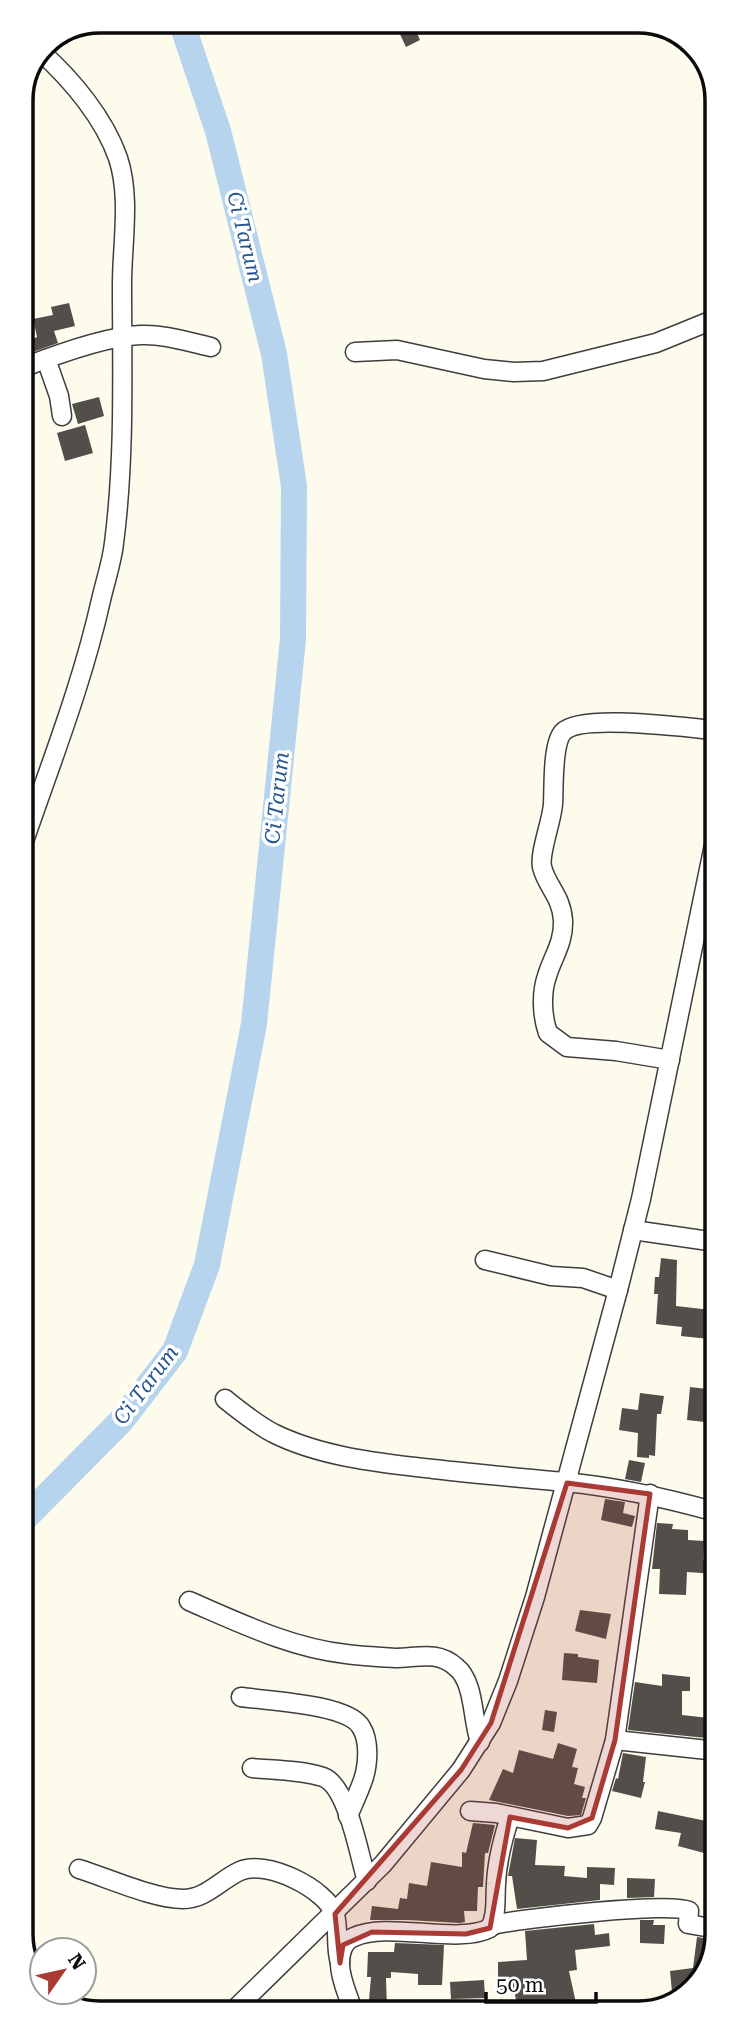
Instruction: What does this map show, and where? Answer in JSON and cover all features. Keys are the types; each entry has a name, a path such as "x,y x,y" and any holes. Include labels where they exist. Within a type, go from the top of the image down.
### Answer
{"street":[{"path":"33,816 81,681 114,545 123,337 123,187 119,160 94,113 48,59"},
{"path":"355,352 397,350 484,369 542,371 656,343 705,323"},
{"path":"33,364 123,337 144,335 211,347"},
{"path":"46,359 59,396 62,416"},
{"path":"670,1060 616,1051 568,1047 548,1033 543,1011 544,990 546,976 559,950 563,922 556,893 542,866 542,855 552,815 556,753 564,730 584,723 648,723 705,729"},
{"path":"244,2001 367,1881 461,1770 491,1723 509,1681 567,1483 633,1230 705,889"},
{"path":"633,1230 705,1240"},
{"path":"485,1261 551,1276 583,1278 618,1290"},
{"path":"225,1399 270,1432 324,1451 384,1464 649,1494 705,1509"},
{"path":"470,1811 568,1828 588,1825 592,1818 615,1740 649,1494"},
{"path":"189,1601 304,1647 376,1657 434,1656 448,1661 459,1668 468,1686 480,1742"},
{"path":"242,1697 323,1708 352,1717 361,1726 366,1738 367,1759 363,1780 348,1816"},
{"path":"615,1740 705,1750"},
{"path":"252,1768 325,1777 334,1783 342,1797 367,1881"},
{"path":"492,1925 496,1882 510,1816"},
{"path":"79,1868 148,1892 183,1899 205,1894 243,1869 252,1867 270,1869 295,1878 325,1900 335,1914 335,1940 350,2001"},
{"path":"340,1963 343,1945 352,1937 372,1932 466,1934 485,1931 492,1925 514,1920 642,1908 683,1908 689,1913 688,1924 705,1928"}],"highlighted area":[{"path":"567,1483 650,1494 615,1740 592,1818 568,1828 510,1817 490,1928 466,1934 372,1932 343,1945 340,1963 335,1914 461,1770 491,1723"}],"building":[{"path":"399,33 417,33 420,40 406,47"},
{"path":"69,303 75,326 54,331 58,343 33,352 33,339 37,337 33,319 53,315 51,307"},
{"path":"99,397 104,416 78,424 72,404"},
{"path":"85,425 93,453 65,461 57,433"},
{"path":"661,1258 677,1260 676,1306 705,1309 705,1339 681,1336 682,1327 656,1324 658,1294 654,1294 655,1277 659,1277"},
{"path":"690,1387 705,1389 705,1422 687,1420"},
{"path":"640,1393 664,1396 661,1414 657,1414 655,1456 649,1455 649,1458 637,1457 638,1433 619,1430 622,1408 638,1410"},
{"path":"629,1460 645,1463 641,1482 625,1479"},
{"path":"605,1499 625,1502 623,1513 635,1516 632,1527 601,1520"},
{"path":"657,1523 673,1524 672,1529 688,1530 688,1540 704,1541 705,1573 687,1572 686,1595 659,1594 660,1569 652,1569"},
{"path":"580,1610 611,1614 606,1639 575,1631"},
{"path":"564,1653 599,1660 597,1683 562,1680"},
{"path":"662,1674 690,1677 690,1691 682,1691 682,1715 705,1718 705,1738 628,1730 635,1682 662,1686"},
{"path":"545,1710 557,1712 554,1732 542,1730"},
{"path":"558,1743 577,1749 572,1767 578,1768 574,1784 585,1787 582,1798 586,1798 581,1815 568,1816 489,1800 503,1769 513,1773 519,1750 553,1759"},
{"path":"623,1753 646,1757 641,1798 612,1791 616,1778 618,1779"},
{"path":"658,1811 705,1821 704,1853 678,1846 681,1833 655,1829"},
{"path":"473,1823 495,1825 488,1853 485,1853 483,1887 478,1887 477,1911 464,1911 465,1922 460,1923 370,1920 372,1906 398,1909 400,1898 407,1899 409,1883 427,1886 431,1862 462,1867 462,1852 466,1853"},
{"path":"515,1838 537,1840 535,1865 565,1866 564,1876 587,1878 587,1867 615,1868 614,1885 600,1884 600,1900 517,1909 512,1876 508,1876"},
{"path":"627,1878 655,1879 654,1897 627,1898"},
{"path":"640,1920 654,1920 653,1925 665,1925 664,1944 640,1943"},
{"path":"594,1924 595,1935 609,1933 610,1946 575,1950 577,1970 569,1971 576,2001 516,2001 514,1989 498,1990 498,1962 527,1960 525,1931"},
{"path":"697,1937 704,1938 698,1963 682,1984 672,1991 670,1971 693,1968"},
{"path":"395,1943 444,1945 442,1985 418,1985 418,1974 391,1972 391,1978 386,1978 387,2001 369,2001 371,1977 367,1977 368,1952 394,1952"},
{"path":"484,1980 485,1998 451,1999 450,1982"}],"waterway":[{"name":"Ci Tarum","path":"33,1510 121,1421 175,1351 207,1265 254,1024 293,639 294,486 274,354 218,131 185,33"}]}
